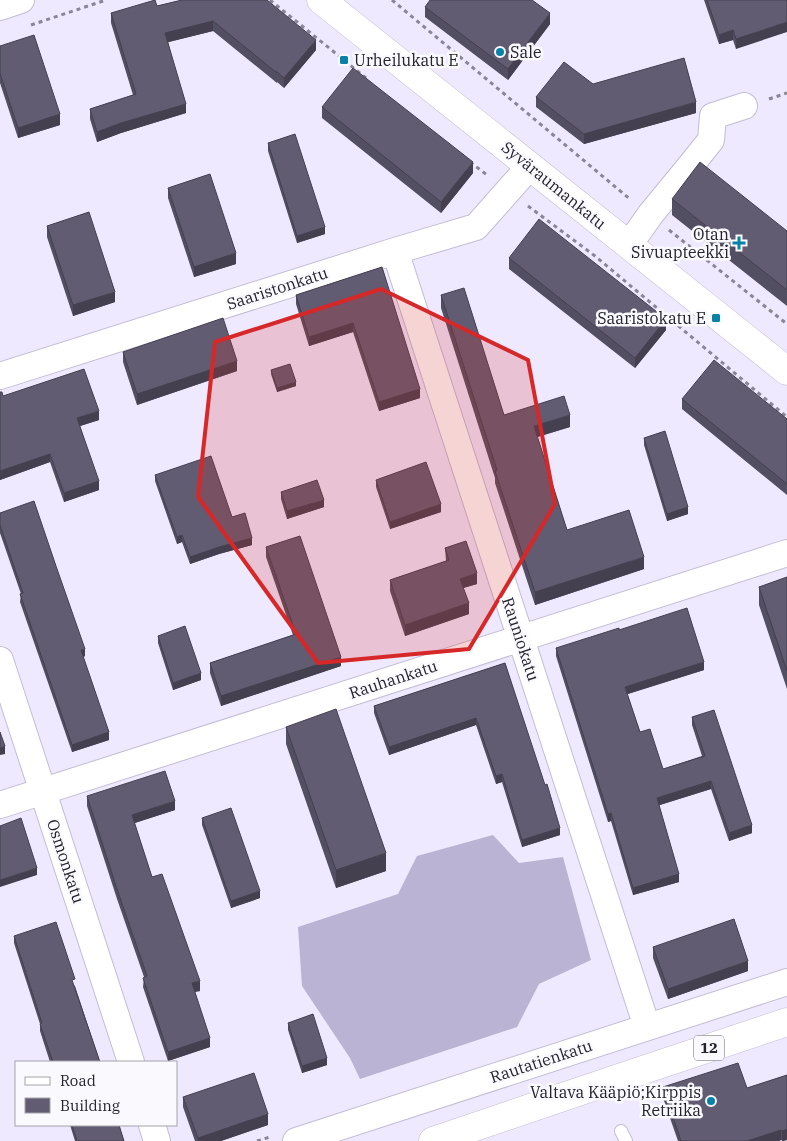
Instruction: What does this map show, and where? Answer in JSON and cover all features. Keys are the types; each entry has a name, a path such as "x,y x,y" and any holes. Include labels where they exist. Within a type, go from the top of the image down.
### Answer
{"main road":[{"name":"Syväraumankatu","path":"321,0 787,370"},
{"name":"12","path":"433,1141 787,1022"}],"street":[{"path":"0,7 21,0"},
{"path":"629,244 711,140 713,116 744,106"},
{"name":"Saaristonkatu","path":"0,376 476,227 530,166"},
{"name":"Rauniokatu","path":"395,251 647,1027"},
{"name":"Rauhankatu","path":"0,805 787,553"},
{"name":"Osmonkatu","path":"0,660 131,1061"},
{"name":"Rautatienkatu","path":"296,1141 787,982"},
{"path":"152,1126 157,1141"}],"path":[{"path":"25,27 106,0"},
{"path":"270,0 366,78"},
{"path":"392,0 635,204 787,324"},
{"path":"464,157 595,256 787,417"}],"highlighted area":[{"path":"381,289 528,360 555,504 469,649 318,663 198,497 215,342"}],"shaded area":[{"path":"493,835 519,863 563,857 591,960 539,984 517,1027 360,1079 350,1058 302,986 298,927 398,894 417,856"}],"building":[{"path":"155,0 157,6 182,0 267,0 316,40 284,78 213,21 165,33 186,104 97,132 90,109 136,94 111,13"},
{"name":"Sale","path":"430,0 532,0 550,13 508,69 425,7"},
{"path":"707,0 787,0 787,22 736,39 733,30 719,35"},
{"path":"34,35 60,114 18,128 0,73 0,46"},
{"path":"684,58 696,102 584,134 536,97 564,62 593,84"},
{"path":"353,68 473,162 441,202 322,107"},
{"path":"295,134 325,227 297,236 268,143"},
{"path":"700,162 787,231 787,290 672,199"},
{"path":"210,174 236,253 194,267 168,188"},
{"path":"89,212 115,292 73,305 47,226"},
{"path":"539,219 666,319 635,358 509,258"},
{"path":"382,267 420,389 379,402 353,323 309,337 296,295"},
{"path":"464,288 504,415 564,396 570,415 534,426 567,530 629,510 644,557 535,592 495,471 497,470 441,295"},
{"path":"223,318 237,361 137,394 123,352"},
{"path":"714,360 787,419 787,484 682,399"},
{"path":"290,364 296,382 277,388 271,370"},
{"path":"84,369 99,411 77,418 99,481 64,493 50,454 0,471 0,392 2,392 3,396"},
{"path":"665,431 688,507 667,514 644,438"},
{"path":"211,456 232,517 245,513 252,538 190,557 182,535 177,537 155,475"},
{"path":"426,462 441,504 390,522 376,480"},
{"path":"317,480 324,500 287,511 281,492"},
{"path":"34,501 85,649 81,650 109,732 72,745 20,594 23,593 0,525 0,513"},
{"path":"300,536 341,657 221,696 210,663 296,634 266,547"},
{"path":"466,541 477,573 460,579 469,603 405,625 390,580 449,560 445,548"},
{"path":"787,577 787,671 759,587"},
{"path":"687,608 704,662 625,687 640,732 650,729 663,769 705,756 692,717 714,710 752,825 729,833 711,781 657,798 679,874 633,888 611,813 608,814 556,648"},
{"path":"185,626 201,673 173,683 158,636"},
{"path":"505,663 545,785 547,784 560,828 522,840 502,774 496,776 476,718 389,747 374,706"},
{"path":"336,709 386,853 336,870 286,727"},
{"path":"0,732 5,746 0,748"},
{"path":"165,771 175,801 132,815 152,877 162,874 200,981 192,983 210,1038 168,1052 143,978 147,976 87,796"},
{"path":"231,808 260,891 231,901 202,818"},
{"path":"21,818 37,868 0,880 0,826"},
{"path":"734,919 748,961 668,989 653,947"},
{"path":"56,922 75,979 72,980 100,1061 53,1061 14,936"},
{"path":"313,1014 327,1058 302,1066 288,1023"},
{"path":"738,1063 747,1088 787,1075 787,1129 747,1141 681,1141 663,1087"},
{"path":"254,1073 268,1114 198,1138 183,1097"},
{"path":"72,1126 119,1126 124,1141 77,1141"}],"place":[{"name":"Sale","path":"500,52"},
{"name":"Urheilukatu E","path":"344,60"},
{"name":"Otan Sivuapteekki","path":"739,243"},
{"name":"Saaristokatu E","path":"716,318"},
{"name":"Valtava Kääpiö;Kirppis Retriika","path":"711,1101"}]}
